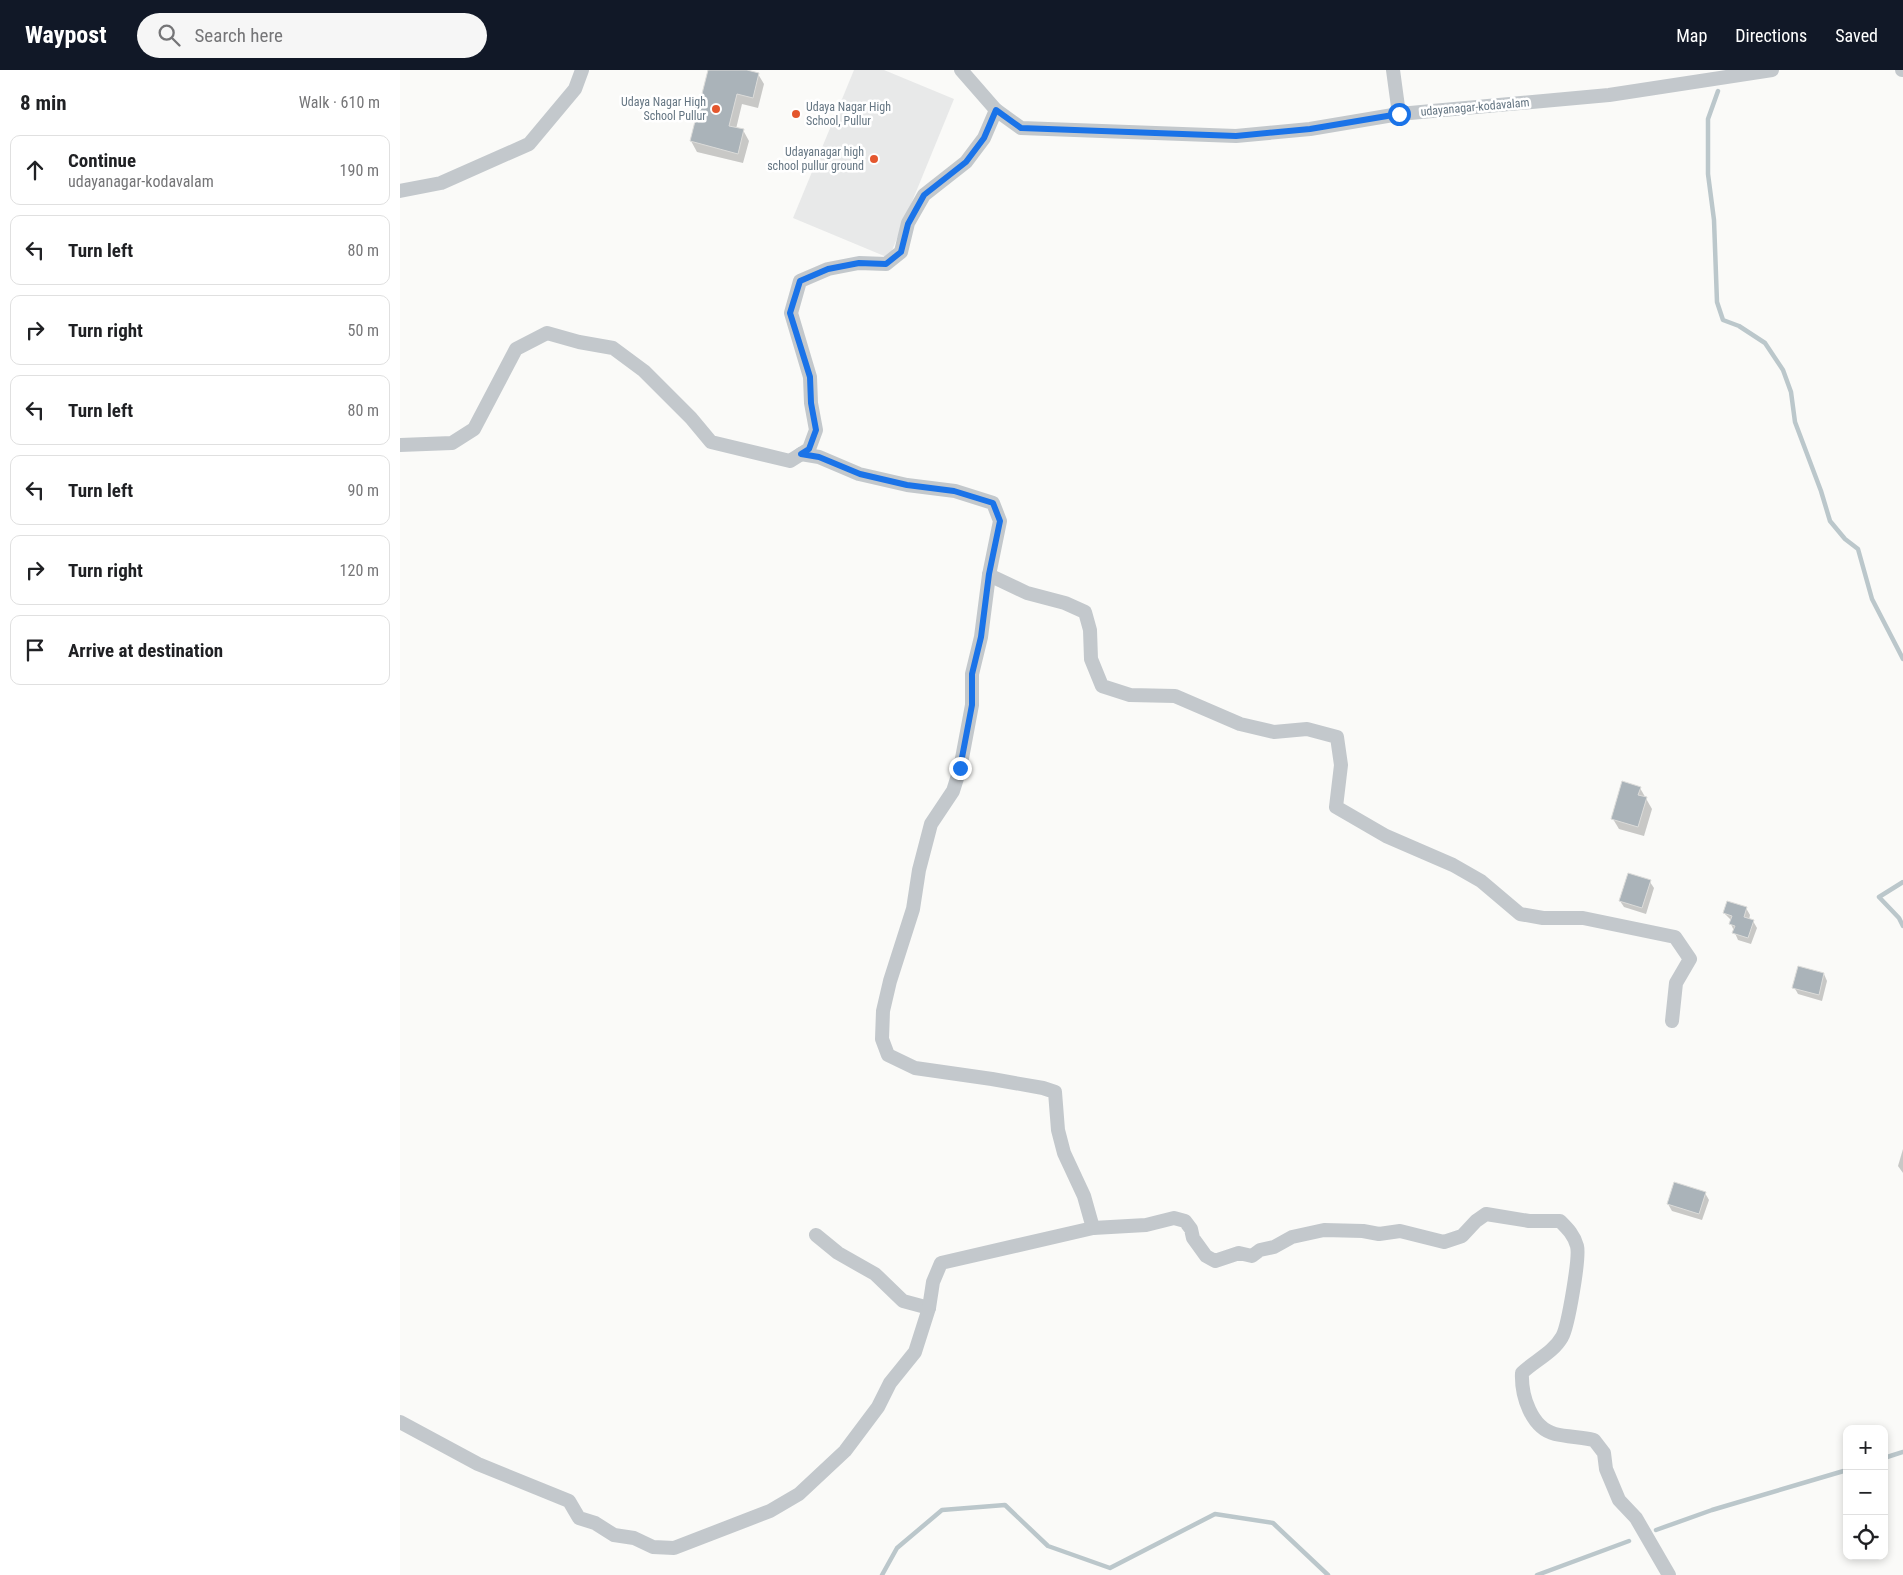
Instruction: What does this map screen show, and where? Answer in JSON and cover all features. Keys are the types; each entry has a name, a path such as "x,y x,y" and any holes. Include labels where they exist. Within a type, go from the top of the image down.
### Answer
{"street":[{"path":"400,191 441,182 529,144 575,89 582,70"},
{"name":"udayanagar-kodavalam","path":"961,70 996,110 1021,128 1236,136 1310,129 1399,114 1609,95 1772,70"},
{"path":"1393,70 1399,114"},
{"path":"400,444 452,443 474,429 516,348 547,333 579,342 613,348 644,371 691,418 711,442 790,461 809,449 816,430 811,403 810,377 790,313 800,281 828,269 859,263 886,264 901,252 908,224 924,195 966,162 984,138 996,110"},
{"path":"801,454 819,457 860,474 907,485 954,491 993,503 1000,521 989,574 981,637 972,674 972,705 960,768 953,791 931,824 919,870 913,909 888,989 883,1011 882,1039 888,1055 916,1068 992,1079 1055,1092 1058,1130 1062,1146 1084,1196 1093,1228"},
{"path":"989,574 1028,593 1085,612 1090,630 1091,659 1102,686 1130,695 1175,696 1240,724 1274,732 1307,729 1337,737 1341,765 1336,808 1386,836 1453,865 1481,881 1520,914 1543,918 1584,918 1676,937 1690,959 1676,984 1672,1021"},
{"path":"400,1422 478,1464 569,1501 579,1518 595,1523 614,1535 634,1538 653,1547 674,1548 770,1511 799,1494 845,1451 878,1407 890,1383 915,1352 929,1308 933,1282 941,1263 1093,1228 1146,1225 1174,1218 1185,1221 1191,1229 1193,1238 1206,1256 1215,1261 1240,1253 1252,1256 1260,1250 1274,1247 1292,1237 1312,1231 1363,1231 1379,1234 1400,1231 1444,1242 1462,1236 1476,1221 1486,1214 1529,1220 1560,1221 1572,1233 1578,1248 1571,1303 1562,1337 1550,1352 1522,1373 1521,1389 1537,1422 1554,1434 1594,1440 1604,1453 1606,1468 1619,1500 1636,1518 1669,1575"},
{"path":"816,1235 838,1253 876,1274 903,1301 929,1308"}],"shaded area":[{"name":"Udayanagar high school pullur ground","path":"854,70 884,70 954,99 889,258 793,218"}],"building":[{"name":"Udaya Nagar High School Pullur","path":"708,70 747,70 759,73 753,98 737,94 729,126 744,129 738,154 690,141"},
{"path":"1622,781 1641,787 1638,795 1647,797 1638,827 1611,819"},
{"path":"1628,873 1651,880 1642,908 1619,901"},
{"path":"1727,901 1747,907 1744,917 1754,920 1748,938 1732,933 1735,926 1729,924 1732,916 1723,913"},
{"path":"1798,966 1824,973 1819,995 1792,988"},
{"path":"1674,1182 1706,1192 1699,1214 1667,1204"}],"waterway":[{"path":"1718,91 1708,119 1708,174 1714,220 1717,302 1723,320 1739,326 1765,343 1783,370 1791,392 1795,422 1821,491 1830,521 1845,539 1858,549 1872,599 1903,659"},
{"path":"1903,882 1879,897 1899,918 1903,926"},
{"path":"1888,1457 1903,1452"},
{"path":"1656,1530 1712,1510 1843,1471"},
{"path":"882,1575 897,1548 942,1510 1005,1505 1048,1546 1110,1568 1215,1514 1273,1523 1328,1575"},
{"path":"1537,1575 1629,1541"}],"place":[{"name":"Udaya Nagar High School Pullur","path":"716,109"},
{"name":"Udaya Nagar High School, Pullur","path":"796,114"},
{"name":"Udayanagar high school pullur ground","path":"874,159"}],"route":[{"path":"960,768 967,740 972,705 972,674 981,637 989,574 1000,521 993,503 954,491 907,485 860,474 819,457 801,454 809,449 816,430 811,403 810,377 790,313 800,281 828,269 859,263 886,264 901,252 908,224 924,195 940,180 966,162 984,138 996,110 1021,128 1177,136 1236,136 1310,129 1399,114"}]}
